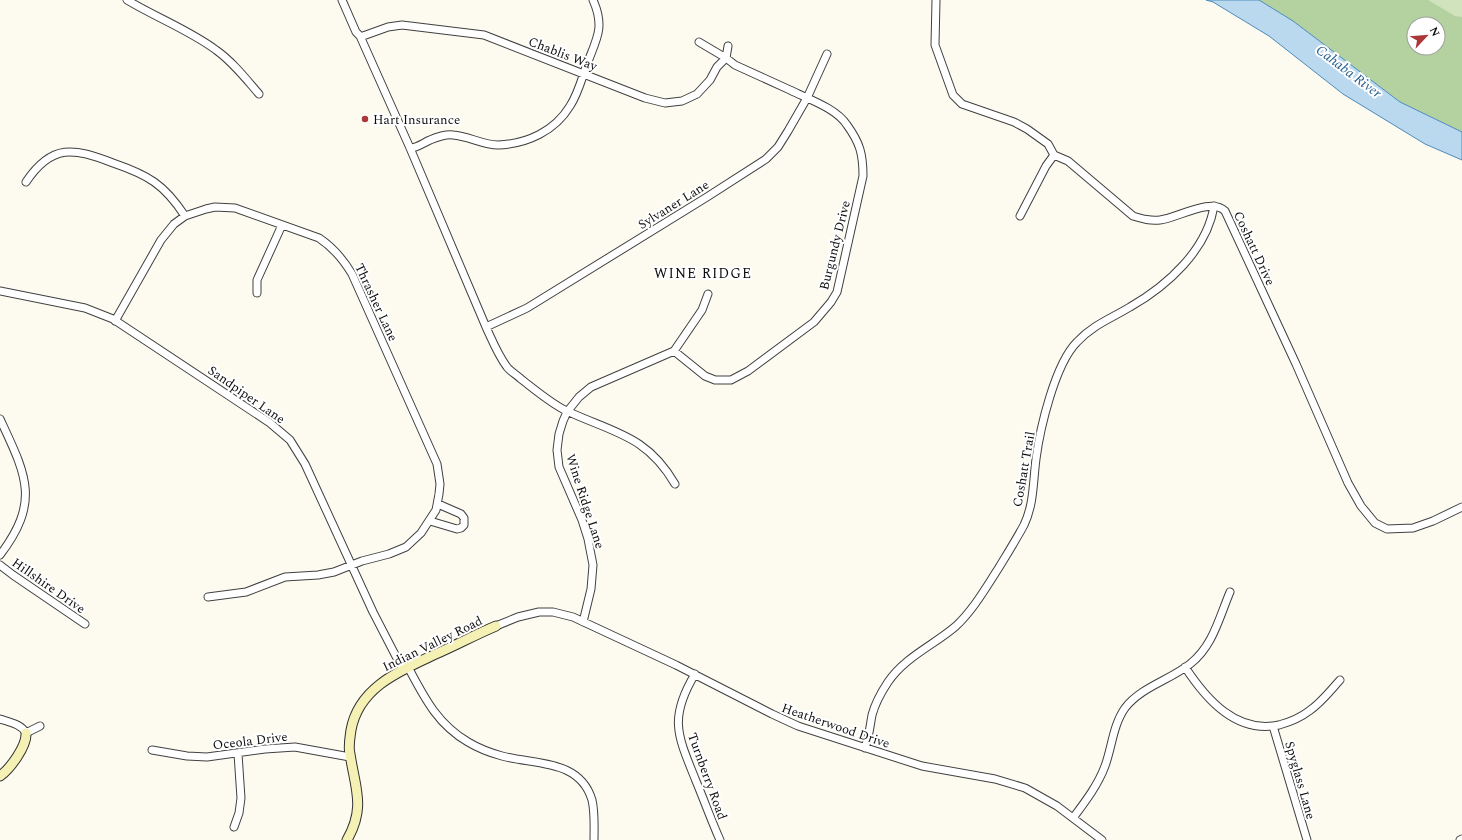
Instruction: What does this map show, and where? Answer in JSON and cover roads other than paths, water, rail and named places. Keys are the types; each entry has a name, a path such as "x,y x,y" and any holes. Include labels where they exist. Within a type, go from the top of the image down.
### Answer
{"street":[{"path":"127,0 152,15 198,37 217,50 260,94"},
{"path":"342,0 356,32 360,36 410,148 496,350 508,368 567,412 595,422 641,445 659,461 675,484"},
{"path":"410,148 414,148 432,139 453,135 497,145 526,141 542,134 563,117 571,105 600,30 599,13 593,0"},
{"name":"Coshatt Drive","path":"936,0 935,45 953,95 962,104 1014,122 1027,129 1048,144 1054,155 1068,161 1133,216 1146,220 1161,220 1214,206 1223,209 1228,216 1296,364 1348,483 1361,506 1375,523 1387,529 1413,528 1433,521 1462,507"},
{"name":"Chablis Way","path":"360,36 388,27 402,25 484,35 645,98 665,103 682,101 697,94 710,80 717,67 726,58 728,46"},
{"name":"Burgundy Drive","path":"674,350 705,376 715,380 731,380 748,371 814,322 831,302 837,292 863,176 863,157 860,147 847,124 827,108 735,65 700,42"},
{"name":"Sylvaner Lane","path":"486,327 527,308 725,186 766,159 778,147 788,131 827,54"},
{"path":"26,182 34,170 52,156 69,152 86,153 149,177 165,190 185,216"},
{"path":"1020,216 1046,166 1054,155"},
{"name":"Coshatt Trail","path":"866,748 872,715 888,682 896,671 919,652 946,634 964,618 1013,545 1024,524 1032,500 1036,457 1043,424 1056,376 1068,352 1088,330 1141,300 1164,283 1182,266 1207,231 1214,206"},
{"name":"Thrasher Lane","path":"116,321 161,240 174,224 185,216 206,208 226,207 245,211 319,238 328,244 342,258 352,274 434,455 440,484 438,504 430,521 421,533 406,547 326,574 285,577 270,581 246,592 208,597"},
{"path":"257,293 257,280 282,225"},
{"name":"Sandpiper Lane","path":"0,291 85,308 116,321 270,423 286,437 297,450 305,464 387,641 427,704 442,721 469,742 501,756 561,767 578,777 592,799 594,813 594,840"},
{"path":"674,350 702,310 708,294"},
{"name":"Wine Ridge Lane","path":"583,622 589,602 593,577 593,565 588,539 582,520 559,466 557,450 559,434 567,412 579,397 591,387 674,350"},
{"path":"0,419 21,469 26,487 25,505 21,521 14,536 0,555"},
{"path":"430,521 457,529 464,525 464,518 461,514 438,504"},
{"name":"Hillshire Drive","path":"0,565 12,575 85,624"},
{"path":"1073,818 1094,789 1101,776 1106,764 1117,724 1125,709 1139,694 1185,667 1197,657 1208,643 1230,592"},
{"name":"Heatherwood Drive","path":"496,626 526,614 547,611 561,614 583,622 695,674 772,714 804,728 922,766 996,779 1014,784 1047,799 1102,840"},
{"name":"Indian Valley Road","path":"347,840 354,822 358,804 357,787 350,756 350,735 353,722 362,702 369,693 389,677 496,626"},
{"path":"1185,667 1196,684 1229,716 1247,724 1257,726 1273,726 1295,720 1308,712 1321,701 1340,680"},
{"name":"Turnberry Road","path":"695,674 683,700 678,722 679,737 689,768 720,840"},
{"path":"0,719 18,726 26,733"},
{"path":"26,733 40,726"},
{"name":"Spyglass Lane","path":"1273,726 1307,840"},
{"path":"0,776 19,754 26,737 26,733"},
{"name":"Oceola Drive","path":"152,750 197,757 295,747 350,756"},
{"path":"234,828 239,813 241,798 238,754"}],"water":[{"name":"Cahaba River","path":"1206,0 1259,0 1293,21 1400,102 1462,132 1462,160 1425,144 1343,94 1269,36 1213,2"}],"place":[{"name":"Hart Insurance","path":"365,119"}],"district":[{"name":"WINE RIDGE","path":"703,273"}]}
